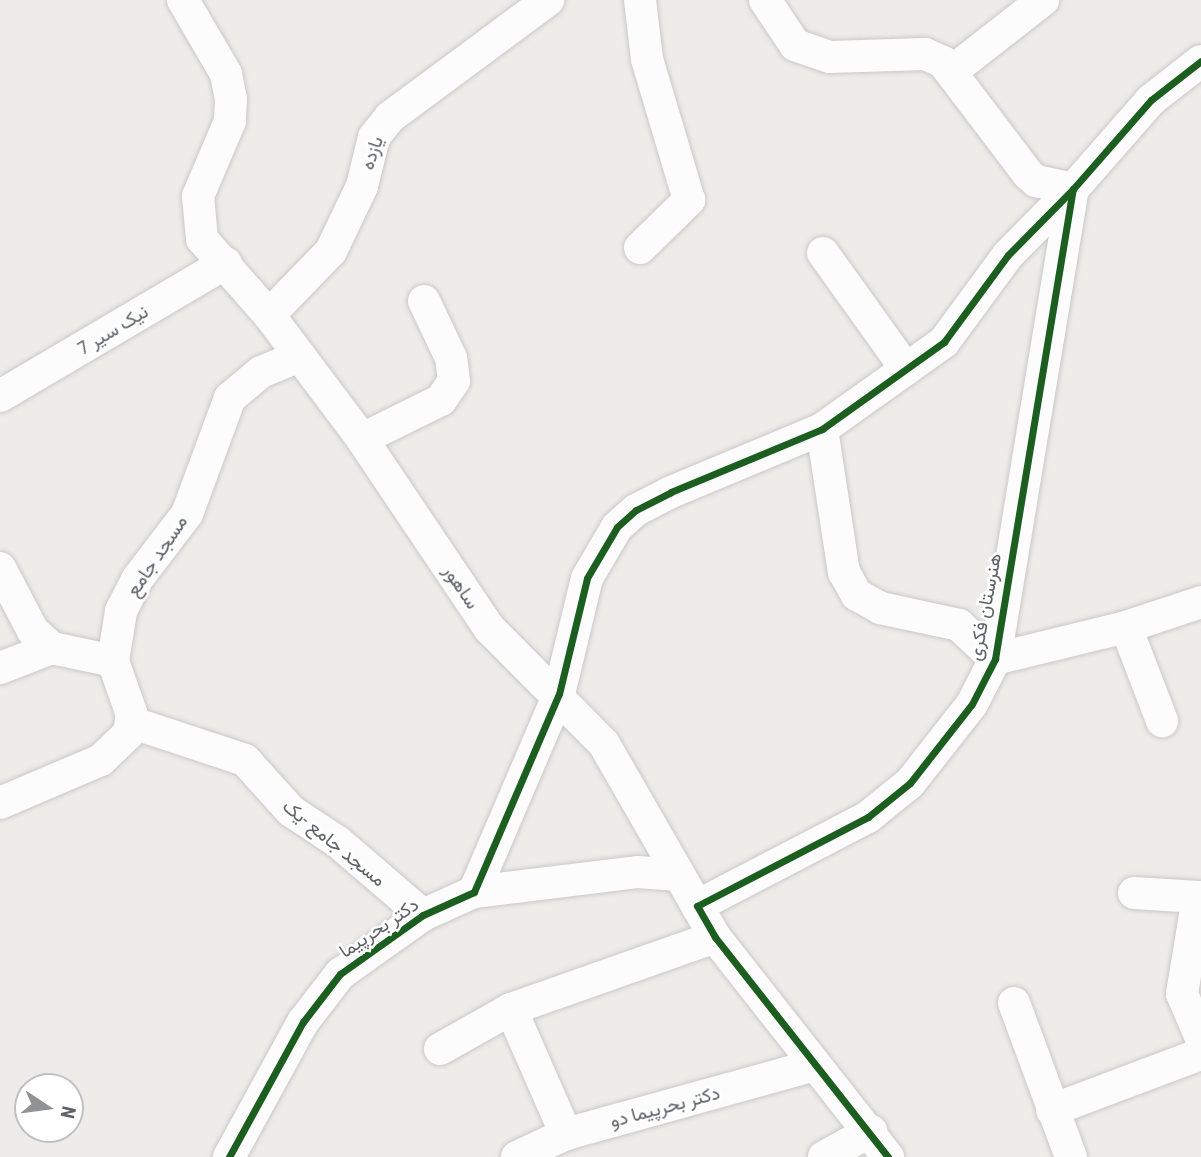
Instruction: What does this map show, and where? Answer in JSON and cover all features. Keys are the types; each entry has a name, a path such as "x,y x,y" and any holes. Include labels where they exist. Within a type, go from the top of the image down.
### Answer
{"street":[{"path":"183,0 226,74 230,121 198,196 202,239 226,263"},
{"name":"یازده","path":"269,315 331,251 362,186 374,137 390,117 548,0"},
{"path":"640,0 647,59 689,200 640,248"},
{"path":"765,0 795,44 830,57 925,54 951,72 1028,174 1036,181 1073,189"},
{"path":"951,72 1043,0"},
{"path":"474,892 559,694 587,578 617,527 636,510 671,492 821,429 944,342 1008,255 1073,189 1151,100 1201,61"},
{"name":"هنرستان فکری","path":"697,906 821,846 889,800 943,744 995,659 1073,189"},
{"path":"823,253 906,369"},
{"name":"ساهور","path":"226,263 269,315 362,439 489,628 559,694 604,744 676,876 697,906"},
{"name":"نیک سیر 7","path":"0,397 226,263"},
{"path":"362,439 441,400 454,381 451,358 424,301"},
{"name":"مسجد جامع","path":"133,723 113,661 121,611 138,578 187,514 230,398 261,372 300,356"},
{"path":"821,429 844,572 857,595 880,608 970,630 995,659 1126,627 1201,602"},
{"path":"0,568 33,631 52,648 113,661"},
{"path":"1126,627 1162,721"},
{"path":"0,668 52,648"},
{"path":"0,803 112,753 133,723"},
{"name":"مسجد جامع -یک","path":"133,723 245,760 291,811 338,842 423,915"},
{"name":"دکتر بحرپیما","path":"232,1155 303,1022 340,974 423,915 474,892 637,872 676,876"},
{"path":"1134,893 1191,893 1201,903 1182,980 1184,1004 1201,1038"},
{"path":"697,906 715,937 815,1065 871,1130 888,1157"},
{"path":"440,1049 511,1009 715,937"},
{"path":"1014,1003 1052,1110 1072,1157"},
{"path":"511,1009 566,1134"},
{"path":"1052,1110 1201,1054"},
{"name":"دکتر بحرپیما دو","path":"517,1157 566,1134 815,1065"},
{"path":"824,1157 871,1130"}],"cycle path":[{"path":"888,1157 715,937 697,906 868,817 910,783 972,704 995,659 1073,189 1151,100 1201,61"},
{"path":"229,1157 303,1022 340,974 423,915 474,892 559,694 587,578 617,527 636,510 671,492 822,429 944,342 1008,255 1073,189"}]}
